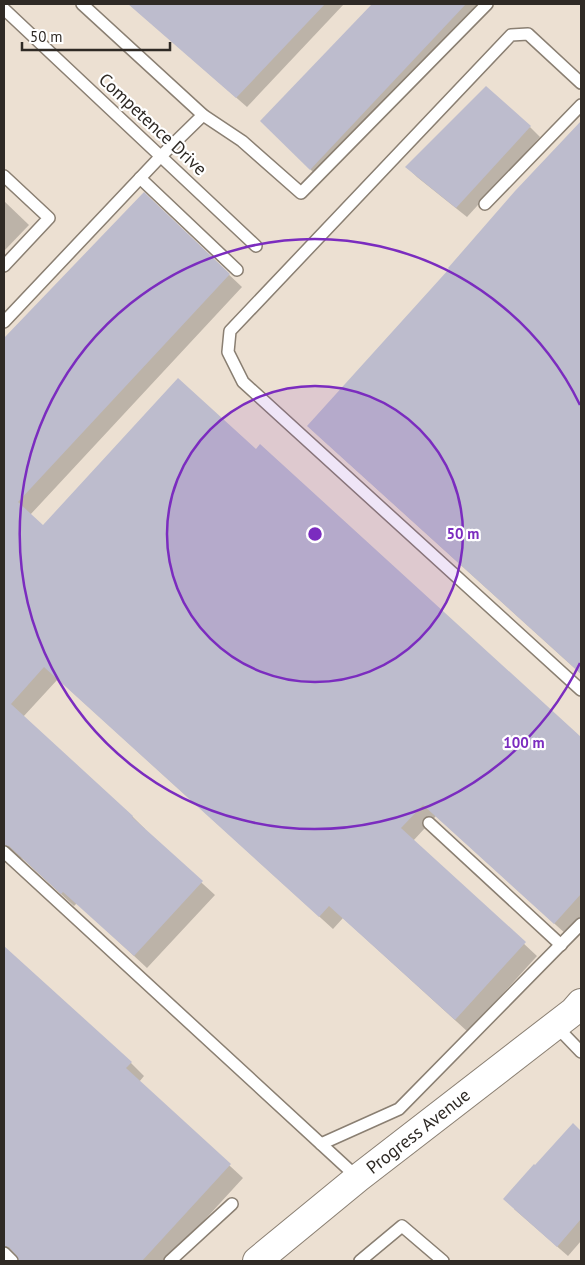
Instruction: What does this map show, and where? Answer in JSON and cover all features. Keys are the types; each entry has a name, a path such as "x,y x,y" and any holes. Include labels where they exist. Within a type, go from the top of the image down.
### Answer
{"street":[{"name":"Progress Avenue","path":"257,1261 358,1178 573,1014"}],"lane":[{"path":"82,4 203,115 242,141 300,193 487,4"},
{"name":"Competence Drive","path":"4,8 256,246"},
{"path":"581,83 528,34 511,35 230,331 228,352 243,382 581,690"},
{"path":"485,204 581,105"},
{"path":"4,322 161,156 203,115"},
{"path":"4,176 49,218 4,266"},
{"path":"140,178 237,270"},
{"path":"429,822 562,945"},
{"path":"4,852 358,1178"},
{"path":"321,1144 399,1110 581,924"},
{"path":"573,1014 581,1052"},
{"path":"170,1261 232,1204"},
{"path":"360,1261 402,1226 443,1261"},
{"path":"4,1253 12,1261"}],"building":[{"path":"128,4 325,4 236,98"},
{"path":"372,4 466,4 310,170 260,121"},
{"path":"486,86 531,126 456,208 405,167"},
{"path":"581,121 581,674 307,426 449,269 515,191"},
{"path":"144,192 230,274 18,502 43,525 178,378 256,449 260,444 581,737 581,894 554,924 423,805 401,828 526,942 455,1020 329,906 319,917 44,667 11,704 203,881 134,956 63,892 61,894 9,846 4,845 4,338"},
{"path":"4,946 132,1062 126,1068 231,1164 142,1261 19,1261 9,1247 4,1246"},
{"path":"573,1123 581,1131 581,1219 557,1247 503,1199"}]}
